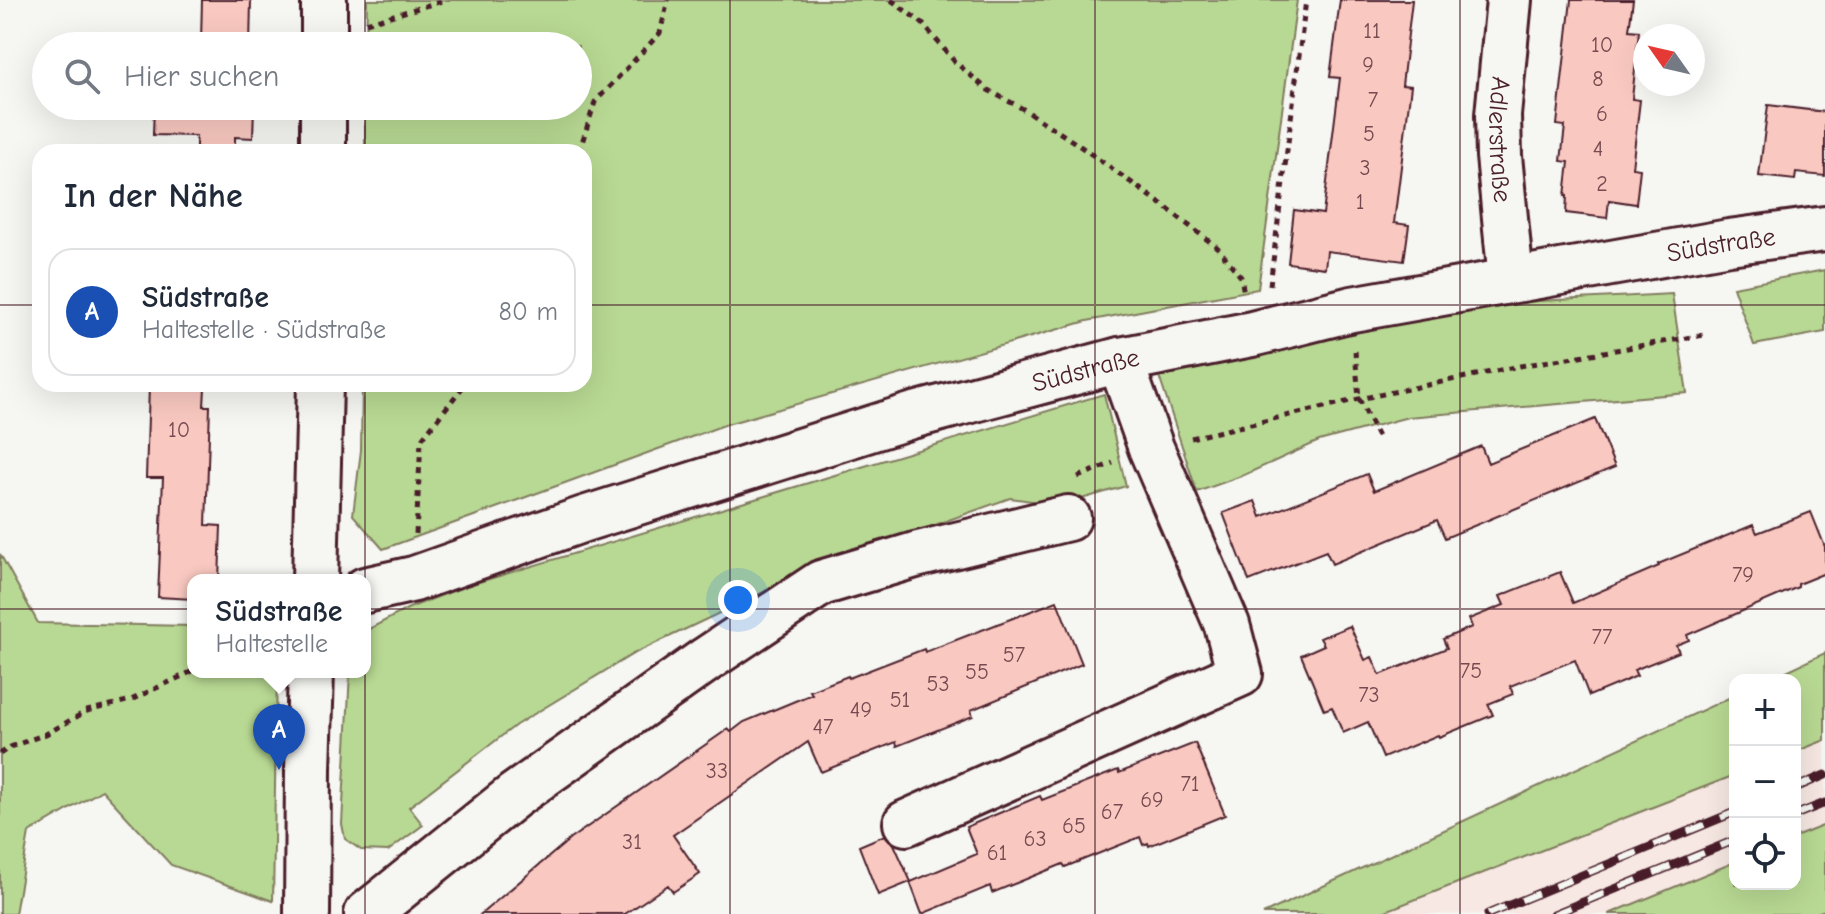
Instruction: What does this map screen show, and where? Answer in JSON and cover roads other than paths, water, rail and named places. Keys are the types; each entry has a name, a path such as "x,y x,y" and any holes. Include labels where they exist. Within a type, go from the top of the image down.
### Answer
{"street":[{"name":"Adlerstraße","path":"1509,0 1498,115 1511,280"},
{"path":"323,120 323,144"},
{"name":"Südstraße","path":"371,589 414,579 584,519 911,416 1120,360 1258,333 1352,309 1729,242 1825,229"},
{"path":"906,823 1240,674 1227,625 1151,448 1120,360"},
{"path":"315,574 320,392"},
{"path":"367,914 515,795 707,659 821,583 915,555 1068,518"},
{"path":"307,914 311,678"}],"railway":[{"path":"1801,785 1825,775"},
{"path":"1801,813 1825,803"},
{"path":"1488,914 1729,814"},
{"path":"1554,914 1729,842"}],"place":[{"name":"Südstraße","path":"279,770"}]}
